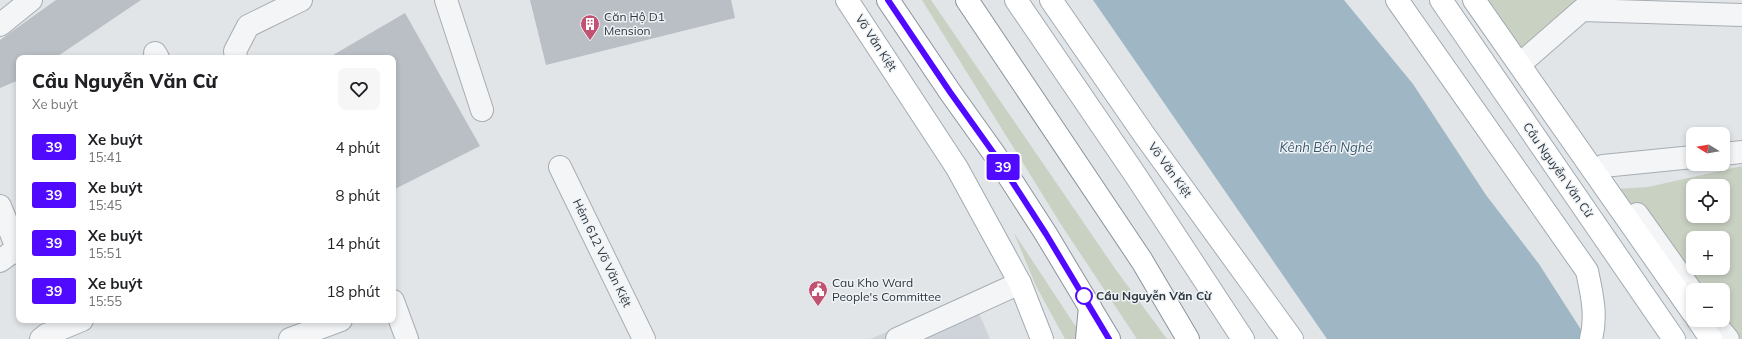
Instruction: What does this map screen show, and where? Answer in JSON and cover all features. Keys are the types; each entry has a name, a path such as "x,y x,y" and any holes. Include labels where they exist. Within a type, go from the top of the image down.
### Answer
{"main road":[{"name":"Võ Văn Kiệt","path":"847,0 957,168 1020,283 1042,339"},
{"path":"888,0 950,92 995,155 1090,306 1109,339"},
{"path":"966,0 1142,261 1188,339"},
{"path":"1016,0 1140,182 1243,339"},
{"name":"Võ Văn Kiệt","path":"1050,0 1145,136 1276,330 1292,339"},
{"path":"1397,0 1587,271 1594,302 1594,327 1591,339"},
{"name":"Cầu Nguyễn Văn Cừ","path":"1424,0 1657,339"},
{"name":"Cầu Nguyễn Văn Cừ","path":"1441,0 1674,339"},
{"path":"1474,0 1686,303"},
{"path":"1088,339 1090,306"},
{"path":"1703,327 1712,339"}],"street":[{"path":"0,25 30,0"},
{"path":"236,55 235,51 248,26 301,0"},
{"path":"446,0 482,110"},
{"path":"1487,0 1686,283"},
{"path":"1527,58 1582,5 1742,15"},
{"path":"1730,153 1742,152"},
{"path":"1603,166 1686,158"},
{"name":"Hẻm 612 Võ Văn Kiệt","path":"560,167 644,339"},
{"path":"0,206 14,252"},
{"path":"897,339 1020,283"},
{"path":"396,309 407,339"},
{"path":"44,333 73,323"},
{"path":"294,334 331,323"},
{"path":"1718,327 1728,339"}],"shaded area":[{"path":"922,0 931,0 1116,270 1167,339 1137,339 1062,226"},
{"path":"1487,0 1582,0 1527,58"},
{"path":"1742,166 1742,339 1703,339 1695,327 1730,327 1730,283 1686,283 1686,315 1598,190 1648,187 1720,171 1730,171 1730,169"},
{"path":"1014,233 1084,339 1065,339 1036,286"},
{"path":"972,297 990,339 870,339"}],"water":[{"name":"Kênh Bến Nghé","path":"1093,0 1344,0 1413,84 1486,195 1539,264 1587,339 1327,339"}],"building":[{"path":"56,0 141,0 59,55 16,55 16,81 0,88 0,40"},
{"name":"Căn Hộ D1 Mension","path":"530,0 731,0 735,18 546,65"},
{"path":"405,13 480,146 396,188 396,55 333,55"}],"bus line":[{"name":"39","path":"888,0 950,92 995,155 1046,234 1109,339"}],"place":[{"name":"Căn Hộ D1 Mension","path":"590,41"},
{"name":"Cầu Nguyễn Văn Cừ","path":"1084,296"},
{"name":"Cau Kho Ward People's Committee","path":"818,307"}]}
